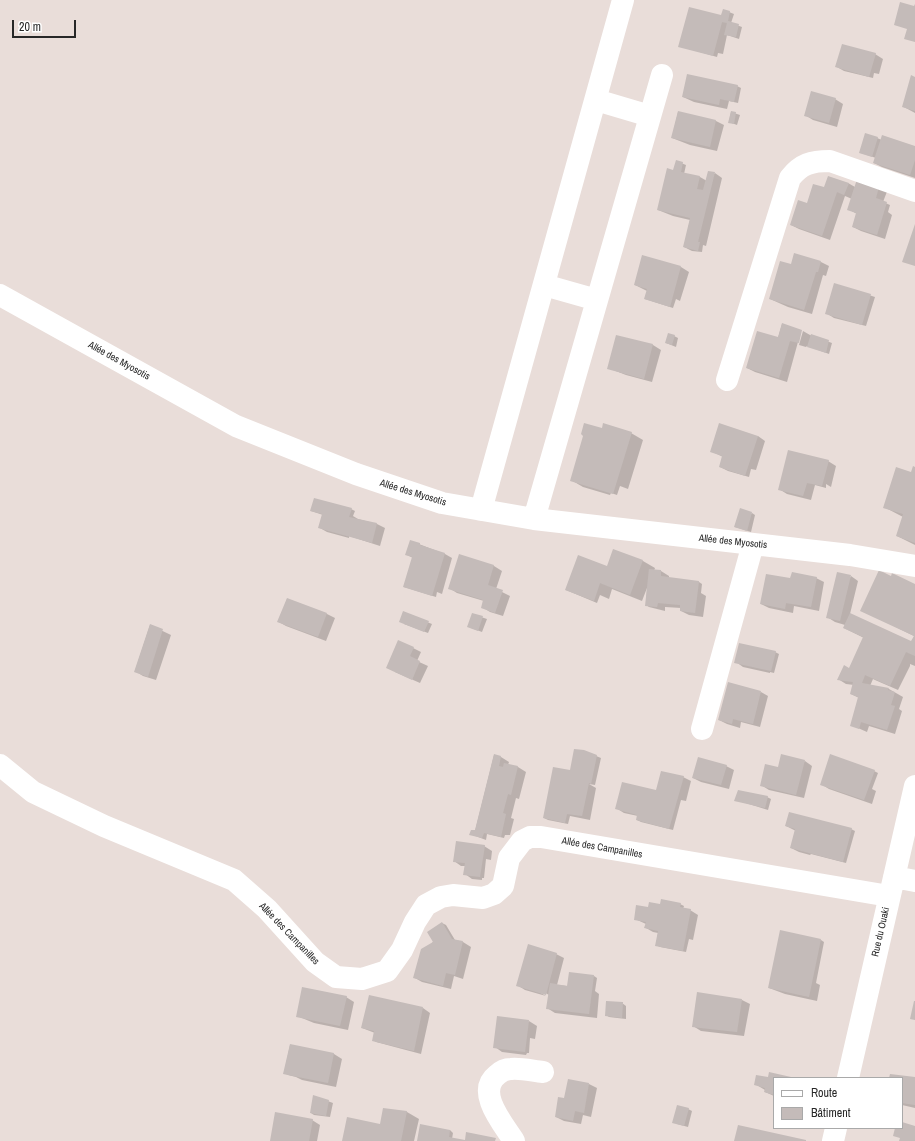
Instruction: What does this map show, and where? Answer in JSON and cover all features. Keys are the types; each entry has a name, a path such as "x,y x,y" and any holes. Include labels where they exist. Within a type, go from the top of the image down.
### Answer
{"street":[{"path":"481,510 624,0"},
{"path":"534,519 662,75"},
{"path":"596,100 650,116"},
{"path":"727,380 790,178 797,169 818,161 830,161 915,191"},
{"path":"544,285 597,300"},
{"name":"Allée des Myosotis","path":"0,295 236,426 356,474 442,503 534,519 850,555 915,566"},
{"path":"702,729 753,544"},
{"name":"Allée des Campanilles","path":"0,765 33,792 104,826 234,880 267,909 315,962 336,978 362,979 387,971 402,950 415,922 426,905 441,897 453,895 483,898 494,894 503,886 509,858 522,841 530,837 541,837 892,887"},
{"name":"Rue du Ouaki","path":"848,1077 915,786"},
{"path":"892,887 915,881"},
{"path":"514,1141 494,1111 490,1099 490,1087 494,1077 502,1071 511,1069 543,1072"},
{"path":"833,1141 836,1129"}],"building":[{"path":"900,2 914,6 915,4 915,42 904,39 907,29 894,25"},
{"path":"689,7 721,15 723,9 730,11 728,21 739,24 736,37 724,35 727,23 722,22 713,56 678,47"},
{"path":"842,44 876,53 869,77 835,67"},
{"path":"687,74 738,85 734,102 720,99 719,105 682,97"},
{"path":"911,75 915,77 915,111 902,107"},
{"path":"811,91 836,98 829,123 804,116"},
{"path":"678,111 716,120 710,147 671,138"},
{"path":"731,111 736,112 734,124 728,123"},
{"path":"865,133 878,137 872,157 859,153"},
{"path":"882,135 915,146 915,160 910,175 873,163"},
{"path":"676,160 683,162 681,172 700,176 697,189 703,190 708,171 715,172 698,242 700,242 698,251 683,247 690,218 657,210 667,168 673,170"},
{"path":"828,176 849,183 844,195 837,192 822,236 790,225 798,200 807,203 813,184 824,187"},
{"path":"858,176 880,183 876,198 887,202 877,235 852,227 856,213 847,210"},
{"path":"915,224 915,266 902,262"},
{"path":"794,253 821,261 804,310 769,299 780,261 791,264"},
{"path":"642,255 681,266 670,307 644,299 647,289 634,285"},
{"path":"834,283 871,294 862,325 825,314"},
{"path":"782,323 802,330 799,343 790,341 779,378 746,368 757,331 778,337"},
{"path":"668,333 675,335 672,345 665,343"},
{"path":"811,334 829,340 826,353 807,347"},
{"path":"616,335 653,344 644,379 607,369"},
{"path":"584,423 602,428 603,423 632,432 613,494 570,481 583,436 581,434"},
{"path":"719,423 758,436 745,476 719,467 722,456 710,452"},
{"path":"788,450 829,460 822,486 807,483 803,496 778,490"},
{"path":"913,466 915,467 915,543 896,536 903,514 883,508 896,467 911,472"},
{"path":"314,498 352,508 349,517 377,523 372,543 318,528 322,514 310,511"},
{"path":"740,508 752,512 747,531 734,527"},
{"path":"410,540 420,543 420,545 445,553 432,596 403,587 412,557 405,555"},
{"path":"613,549 643,560 630,595 600,583 594,601 565,590 578,555 607,566"},
{"path":"459,554 494,565 488,585 503,590 495,613 481,608 483,600 448,589"},
{"path":"649,569 661,570 661,576 699,581 695,613 680,611 680,605 658,603 657,607 645,606"},
{"path":"879,570 891,576 892,573 915,584 915,656 906,652 890,686 865,675 862,683 889,688 888,690 895,692 891,705 895,706 887,730 861,722 859,729 850,726 858,697 850,694 853,682 837,680 844,665 849,668 863,637 843,628 850,613 911,641 914,636 860,611"},
{"path":"792,572 817,577 811,607 786,603 785,609 760,604 766,574 790,578"},
{"path":"837,572 851,575 840,621 826,618"},
{"path":"287,598 327,613 318,637 277,622"},
{"path":"403,611 429,621 424,632 399,622"},
{"path":"472,613 483,616 478,631 467,627"},
{"path":"150,624 163,629 148,677 134,672"},
{"path":"398,640 414,647 410,656 420,661 412,680 386,668"},
{"path":"739,643 776,651 771,671 734,663"},
{"path":"728,682 761,691 753,724 733,719 732,724 718,720"},
{"path":"574,749 584,750 597,755 582,816 567,814 565,823 543,818 553,767 570,770"},
{"path":"494,754 501,756 499,766 503,767 504,763 518,766 511,795 508,794 503,813 506,814 501,837 484,833 482,838 469,835 471,830 475,830"},
{"path":"781,754 805,760 796,795 760,786 765,764 778,767"},
{"path":"830,754 875,770 864,800 820,785"},
{"path":"698,757 727,765 721,785 692,778"},
{"path":"661,771 684,776 669,829 636,820 637,815 615,809 622,782 656,790"},
{"path":"738,790 768,796 765,808 734,801"},
{"path":"789,812 852,828 843,862 790,848 795,829 785,826"},
{"path":"456,841 485,845 480,877 463,875 465,863 453,862"},
{"path":"661,899 681,903 680,907 691,909 683,951 655,946 658,931 644,928 646,922 634,920 636,905 648,907 649,902 660,904"},
{"path":"442,922 452,939 463,941 455,975 446,973 443,986 413,978 421,949 433,942 427,932"},
{"path":"780,930 821,939 809,997 768,988"},
{"path":"528,944 557,953 546,995 516,986"},
{"path":"569,972 594,975 589,1014 546,1009 550,983 567,986"},
{"path":"302,987 347,996 340,1026 296,1017"},
{"path":"697,992 742,999 737,1032 692,1027"},
{"path":"369,995 423,1007 414,1051 372,1041 374,1031 361,1028"},
{"path":"606,1001 623,1002 622,1018 605,1016"},
{"path":"915,1001 915,1020 910,1019"},
{"path":"497,1016 529,1020 525,1052 493,1048"},
{"path":"290,1044 334,1053 328,1083 283,1074"},
{"path":"769,1072 791,1077 773,1077 773,1095 764,1092 765,1088 754,1085 756,1075 768,1077"},
{"path":"890,1074 915,1077 915,1105 903,1103 903,1077 889,1077"},
{"path":"568,1079 589,1083 584,1113 575,1111 573,1121 555,1117 558,1097 564,1098"},
{"path":"313,1095 329,1100 326,1116 310,1113"},
{"path":"677,1105 689,1108 684,1126 672,1123"},
{"path":"383,1108 407,1111 401,1141 342,1141 347,1117 380,1124"},
{"path":"275,1112 313,1119 309,1141 270,1141"},
{"path":"903,1122 915,1126 915,1141 899,1141 900,1138 893,1136 895,1129 903,1129"},
{"path":"420,1124 450,1130 449,1137 465,1140 466,1132 496,1138 495,1141 417,1141"},
{"path":"738,1125 806,1140 806,1141 734,1141"}]}
